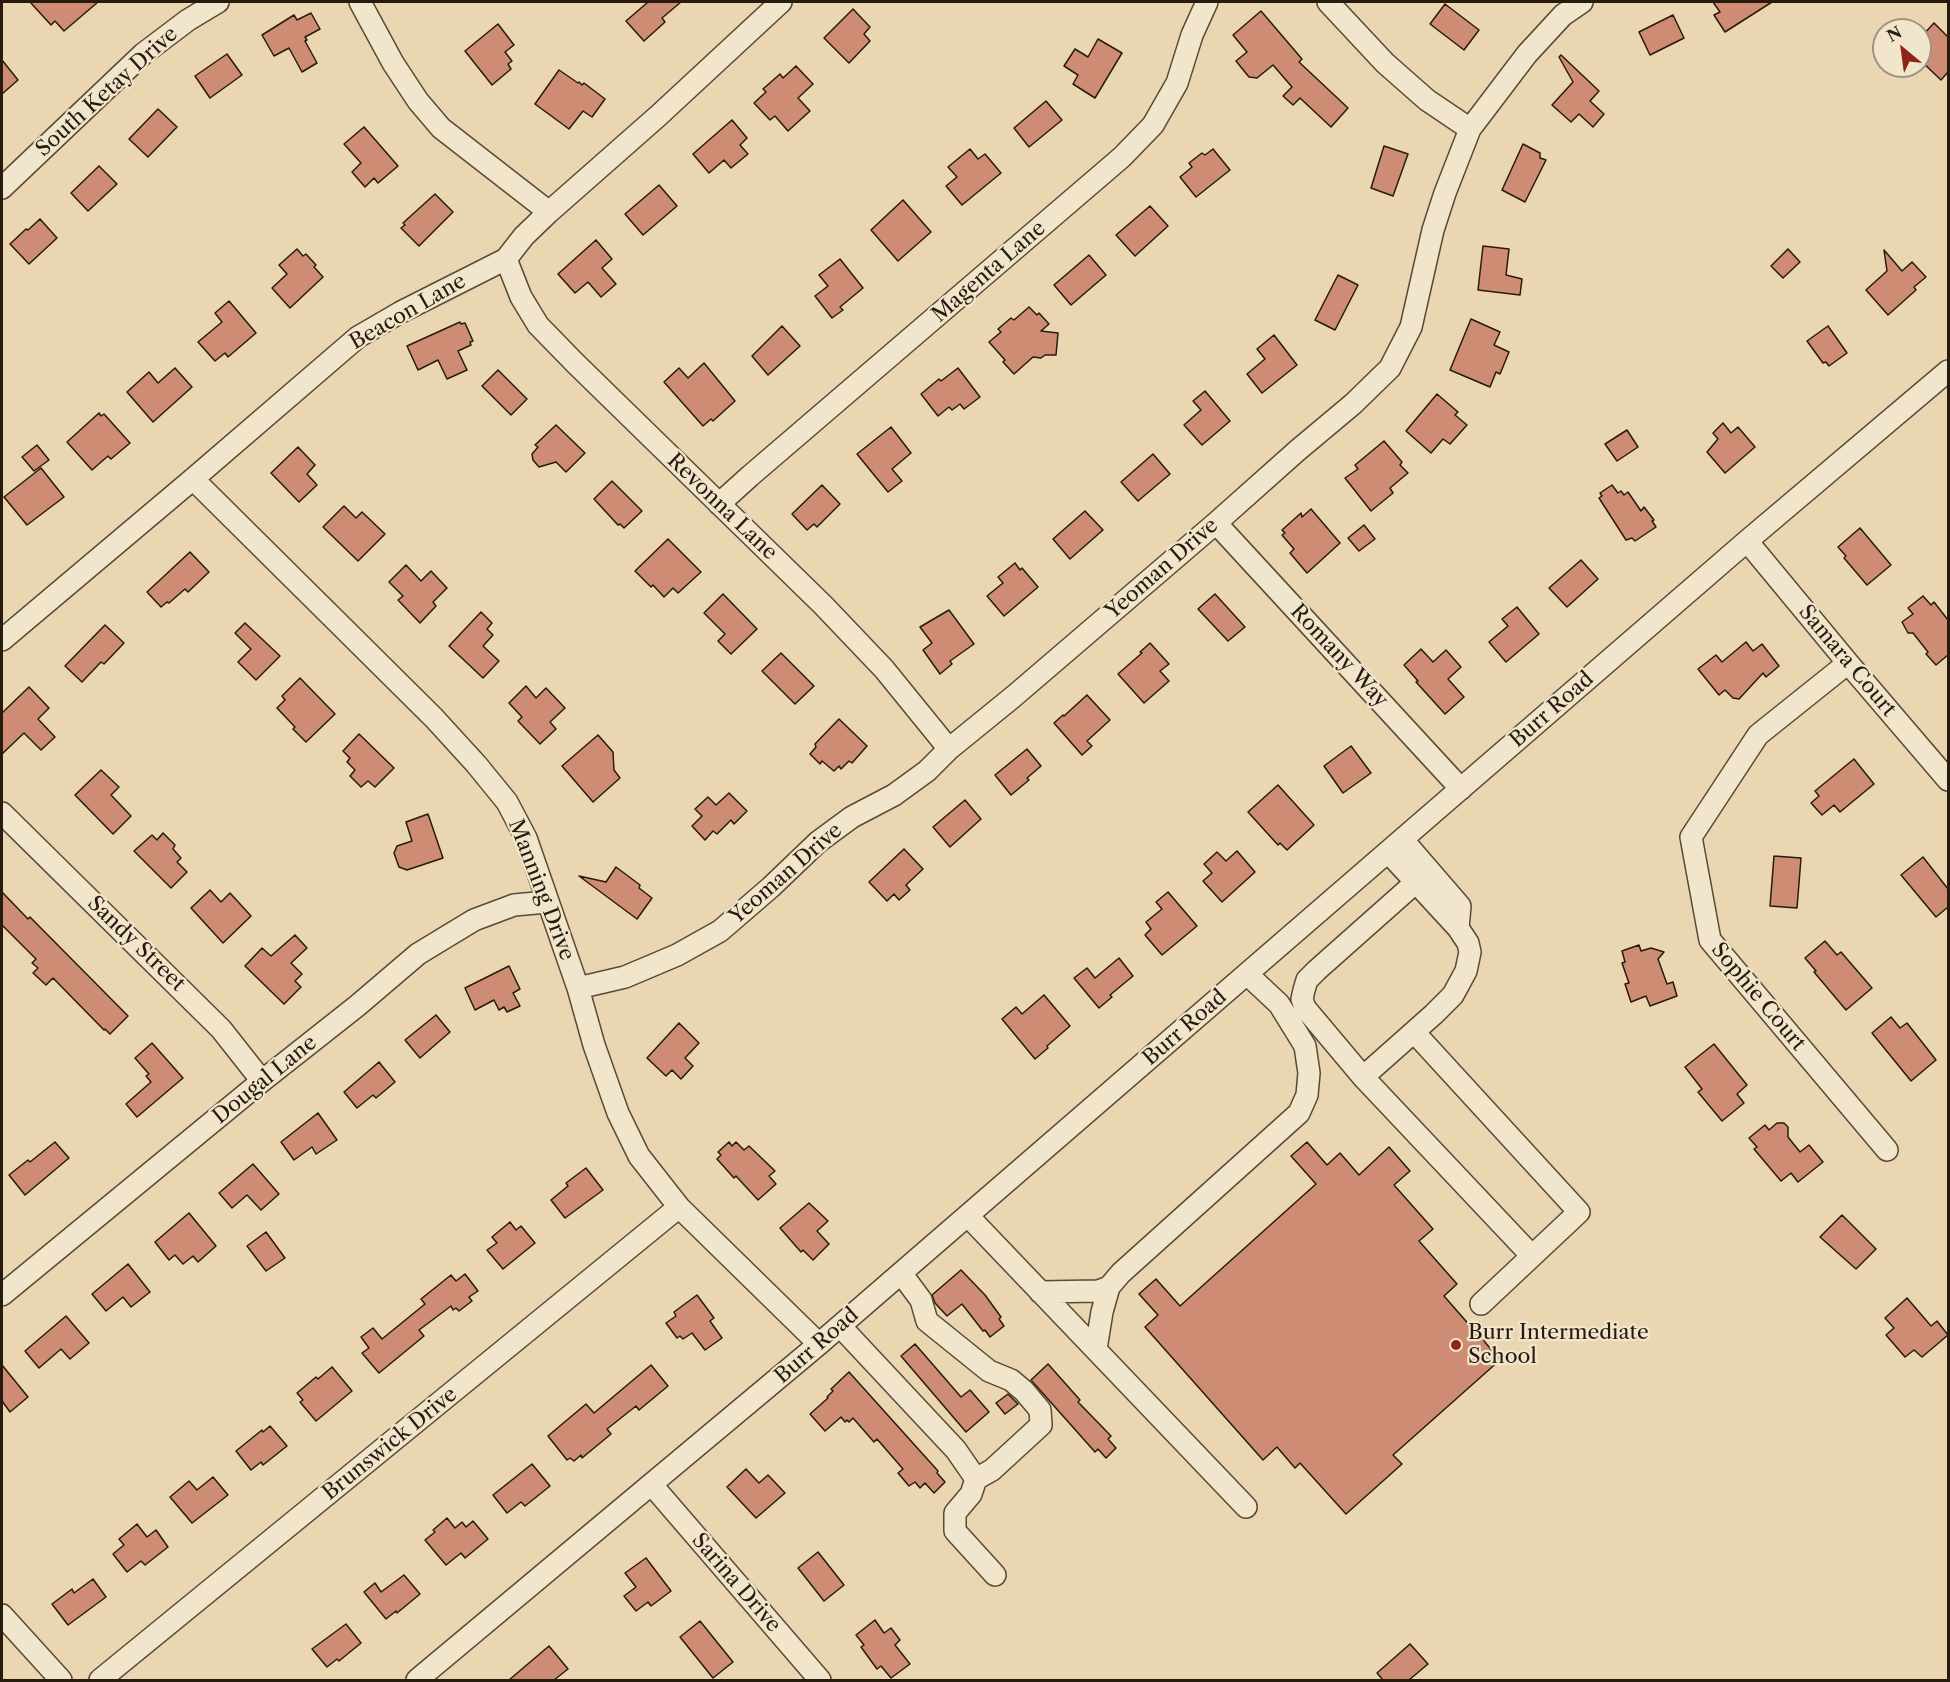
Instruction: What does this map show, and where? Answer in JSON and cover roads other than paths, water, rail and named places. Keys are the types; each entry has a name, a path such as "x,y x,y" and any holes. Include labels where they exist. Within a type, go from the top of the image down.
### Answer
{"street":[{"name":"South Ketay Drive","path":"2,189 143,54 188,20 218,2"},
{"path":"360,2 393,63 418,100 441,128 549,212"},
{"name":"Beacon Lane","path":"2,640 193,480 358,337 401,312 506,259 524,236 549,212 658,116 781,2"},
{"name":"Magenta Lane","path":"719,504 1113,165 1153,125 1178,83 1192,35 1207,2"},
{"path":"1328,2 1385,63 1427,100 1470,129"},
{"name":"Yeoman Drive","path":"578,988 625,977 678,956 720,931 818,842 852,817 894,795 927,771 949,749 1013,697 1353,404 1390,368 1412,327 1433,230 1470,129 1527,54 1563,15 1582,2"},
{"name":"Revonna Lane","path":"506,259 521,297 538,325 823,605 876,661 949,749"},
{"name":"Burr Road","path":"417,1680 901,1274 1747,541 1948,371"},
{"name":"Manning Drive","path":"193,480 434,718 507,802 525,838 578,988 594,1045 618,1113 639,1156 679,1207 819,1344"},
{"name":"Romany Way","path":"1216,523 1461,789"},
{"name":"Samara Court","path":"1747,541 1948,780"},
{"name":"Sophie Court","path":"1848,663 1758,735 1691,837 1710,940 1887,1150"},
{"name":"Sandy Street","path":"2,813 221,1029 262,1081"},
{"path":"1363,1077 1453,994 1466,971 1470,952 1468,943 1458,928 1415,883 1396,846"},
{"path":"1396,846 1460,906 1458,928"},
{"path":"1415,883 1307,980 1302,999 1305,1008 1363,1077 1531,1255"},
{"name":"Dougal Lane","path":"2,1295 418,954 474,920 514,905 547,902"},
{"path":"1096,1349 1109,1287 1121,1273 1299,1113 1307,1095 1309,1073 1305,1046 1279,1004 1247,974"},
{"path":"1414,1032 1578,1212 1481,1304"},
{"name":"Brunswick Drive","path":"100,1680 679,1207"},
{"path":"968,1216 1246,1507"},
{"path":"901,1274 921,1300 927,1321 989,1371 1011,1380 1024,1390 1040,1410 1041,1425 992,1470 976,1479 971,1494 955,1513 955,1531 994,1575"},
{"path":"1041,1292 1098,1291 1109,1287"},
{"path":"840,1326 956,1450 976,1479"},
{"name":"Sarina Drive","path":"652,1485 820,1680"},
{"path":"2,1616 62,1680"}],"place":[{"name":"Burr Intermediate School","path":"1456,1345"}]}
